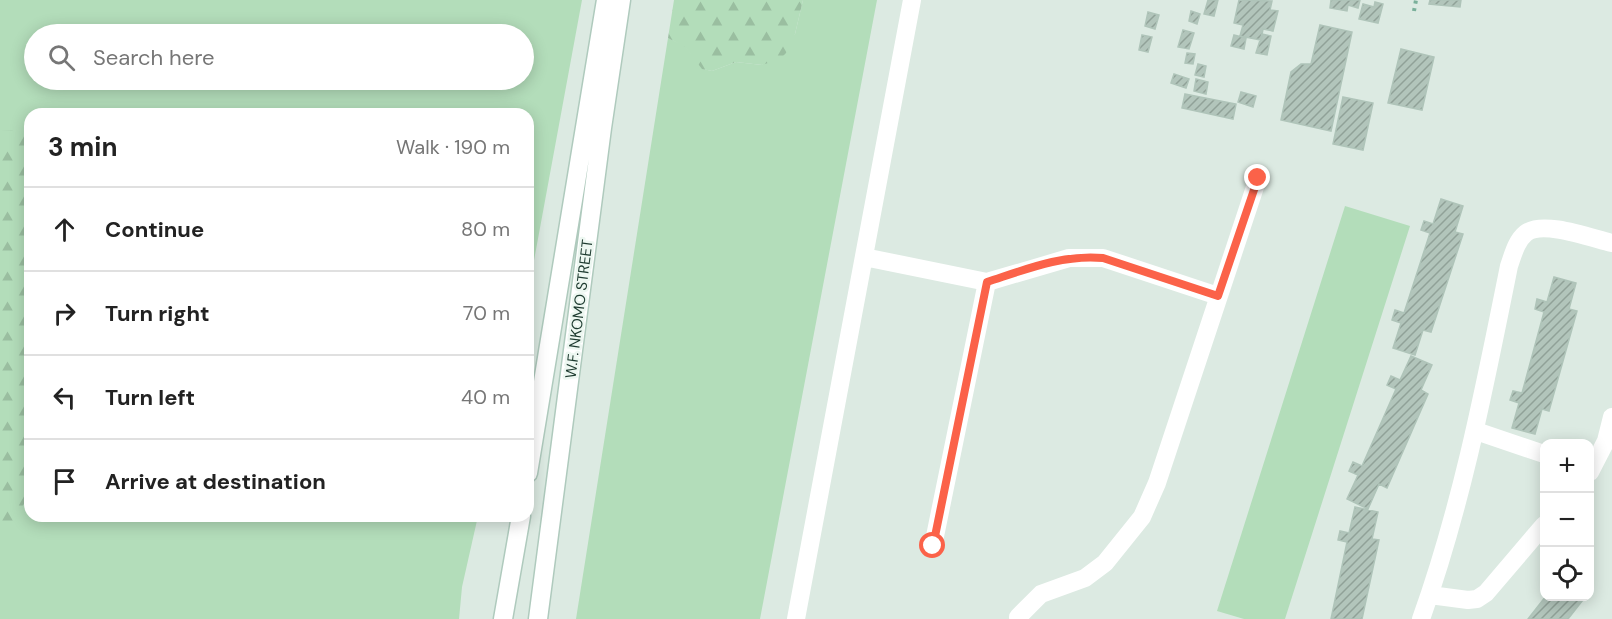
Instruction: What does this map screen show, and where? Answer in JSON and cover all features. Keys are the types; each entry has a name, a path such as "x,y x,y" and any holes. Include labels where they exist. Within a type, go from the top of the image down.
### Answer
{"street":[{"name":"W.F. NKOMO STREET","path":"534,437 606,0"},
{"name":"W.F. NKOMO STREET","path":"538,619 602,128 621,0"},
{"path":"796,619 912,0"},
{"path":"1014,618 1041,594 1085,578 1105,563 1142,517 1157,483 1258,178"},
{"path":"1421,619 1430,595 1476,431 1509,266 1516,245 1526,233 1541,227 1612,243"},
{"path":"864,257 987,282 1069,258 1085,256 1103,258 1218,296"},
{"path":"933,546 987,282"},
{"path":"1594,464 1606,441 1612,417"},
{"path":"1476,431 1540,452"},
{"path":"503,619 520,522"},
{"path":"1430,595 1477,599 1486,592 1540,531"}],"path":[{"path":"1414,11 1416,0"}],"green space":[{"path":"0,0 582,0 534,260 534,108 24,108 24,522 477,522 462,587 459,619 0,619"},
{"path":"674,0 803,0 795,34 786,53 780,59 762,65 736,62 712,71 702,69 685,47 668,38"},
{"path":"803,0 877,0 760,619 576,619 668,38 685,46 703,69 712,71 736,62 762,65 795,34"},
{"path":"24,130 24,504 0,543 0,131"},
{"path":"1345,206 1410,226 1285,619 1244,619 1217,611"}],"building":[{"path":"1208,0 1218,0 1214,16 1204,14"},
{"path":"1239,0 1272,1 1270,10 1278,11 1273,31 1263,29 1261,40 1240,36 1243,25 1234,23"},
{"path":"1331,0 1360,0 1358,8 1348,5 1347,11 1330,8"},
{"path":"1430,0 1461,0 1460,7 1429,4"},
{"path":"1375,2 1383,4 1378,23 1359,19 1363,4 1374,7"},
{"path":"1191,11 1200,14 1197,24 1189,21"},
{"path":"1148,12 1159,15 1155,29 1145,26"},
{"path":"1320,25 1352,32 1331,131 1281,120 1291,72 1301,64 1311,64"},
{"path":"1183,30 1194,33 1189,49 1178,47"},
{"path":"1262,34 1271,36 1267,55 1256,53"},
{"path":"1142,35 1152,37 1148,52 1139,50"},
{"path":"1234,35 1246,38 1244,49 1231,46"},
{"path":"1401,49 1434,57 1422,110 1388,103"},
{"path":"1187,53 1195,54 1193,64 1185,63"},
{"path":"1198,64 1206,66 1204,77 1195,75"},
{"path":"1174,74 1189,79 1186,88 1171,83"},
{"path":"1196,79 1208,82 1206,94 1194,91"},
{"path":"1241,92 1256,96 1253,107 1238,102"},
{"path":"1185,94 1236,104 1233,119 1182,108"},
{"path":"1343,97 1373,103 1363,150 1333,144"},
{"path":"1441,199 1463,206 1455,232 1463,234 1431,332 1423,330 1415,355 1393,348 1401,323 1392,320 1395,310 1404,313 1430,233 1421,230 1424,221 1433,224"},
{"path":"1554,277 1576,283 1569,309 1577,311 1549,411 1542,409 1535,434 1512,428 1519,403 1510,400 1513,391 1522,393 1544,312 1535,309 1537,299 1547,302"},
{"path":"1411,356 1432,365 1421,390 1428,394 1387,488 1379,484 1368,509 1347,499 1358,475 1349,471 1353,462 1362,466 1396,389 1387,385 1391,376 1400,380"},
{"path":"1355,507 1378,512 1372,539 1379,540 1362,619 1331,619 1347,542 1338,540 1340,531 1349,533"},
{"path":"1542,601 1582,601 1568,619 1528,619"}],"route":[{"path":"933,546 987,282 1069,258 1085,256 1103,258 1218,296 1258,178"}]}
